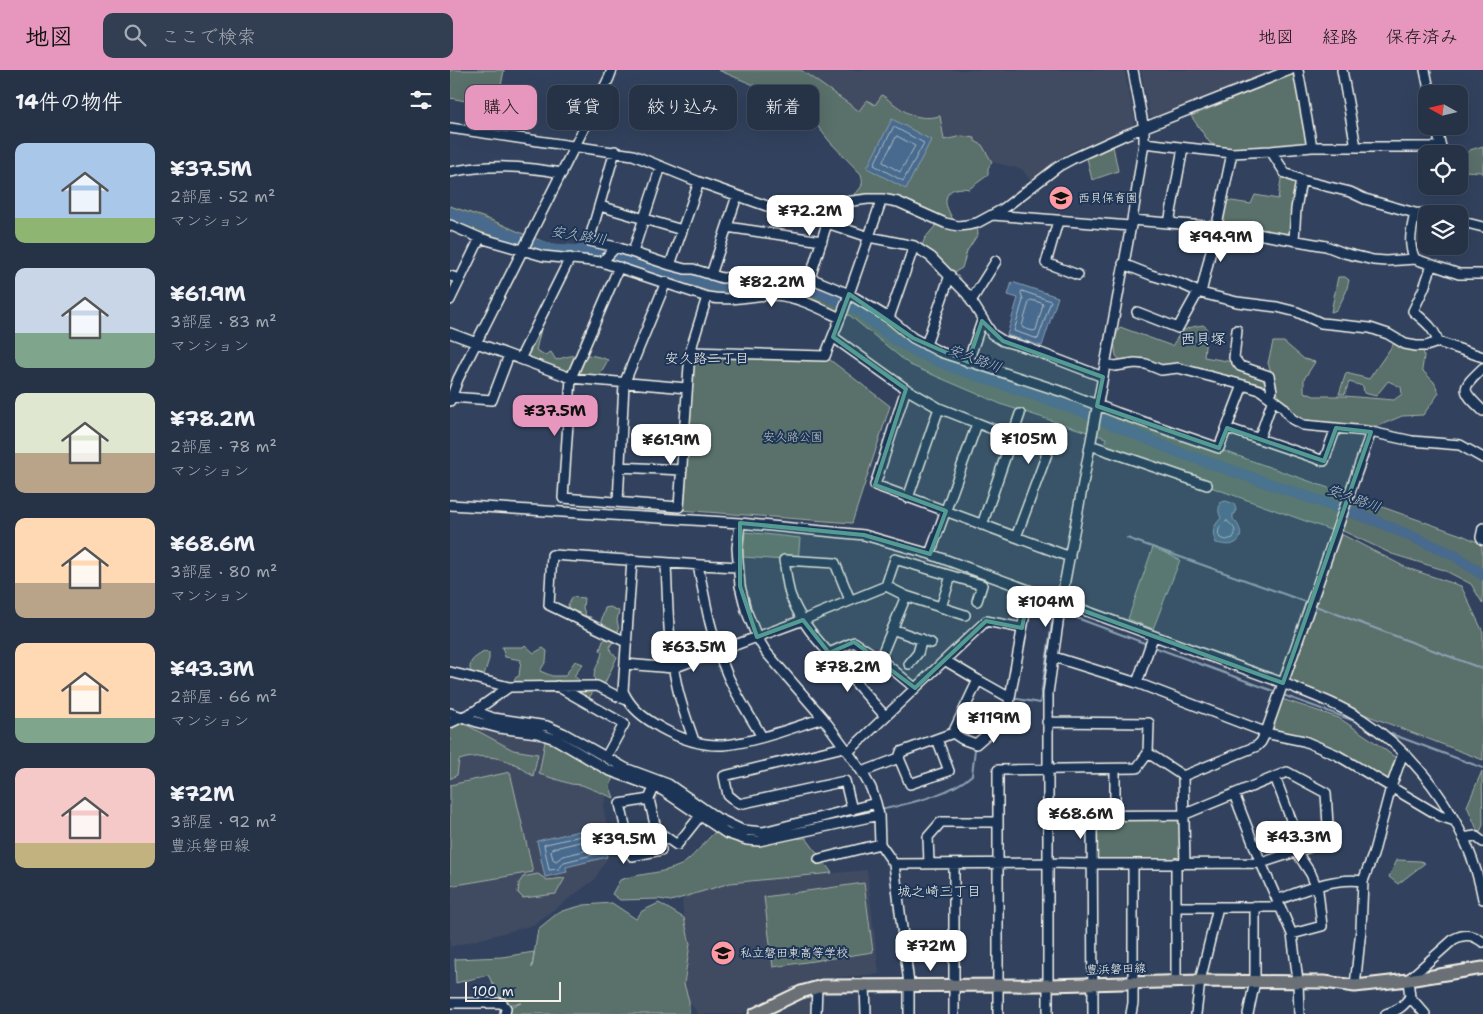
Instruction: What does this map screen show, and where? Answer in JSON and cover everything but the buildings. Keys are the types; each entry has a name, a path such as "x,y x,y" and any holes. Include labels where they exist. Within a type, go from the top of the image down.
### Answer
{"main road":[{"name":"豊浜磐田線","path":"755,1014 801,992 817,987 909,984 1048,985 1176,981 1298,982 1356,986 1483,968"}],"street":[{"path":"509,355 492,400 451,399 458,379 476,342 612,70"},
{"path":"1048,1014 1048,693 1061,602 1106,364 1144,143 1144,129 1133,70"},
{"path":"450,128 633,155 737,196 781,209 882,199 898,202 945,223 967,225 977,223 993,215 1066,162 1125,135 1290,70"},
{"path":"1298,70 1312,147"},
{"path":"1342,70 1356,147"},
{"path":"1426,70 1428,85"},
{"path":"1144,143 1232,153 1312,147 1441,147 1438,135"},
{"path":"1169,223 1183,148"},
{"path":"1271,151 1285,173 1301,180 1350,192 1365,199 1418,213"},
{"path":"615,152 589,241 722,278 783,274 810,278 849,294 889,318 913,338 940,352 1066,393 1097,406 1219,448 1243,386"},
{"path":"1137,312 1178,328 1199,292 1217,227 1232,153"},
{"path":"450,172 479,167 518,166 562,173"},
{"path":"633,252 661,166"},
{"path":"1294,240 1296,209 1301,180"},
{"path":"670,265 699,182"},
{"path":"711,275 737,196"},
{"path":"690,352 825,356 842,314 882,199"},
{"path":"810,278 833,204"},
{"path":"600,206 682,230"},
{"path":"1414,212 1410,242 1411,252 1415,259"},
{"path":"993,215 1058,220 1169,223 1217,227 1326,246 1344,253 1373,260 1415,259 1459,274 1483,274"},
{"path":"1058,220 1046,263 1078,274"},
{"path":"827,223 869,237 914,246 931,257 967,294 982,321 992,334 1003,341 1103,377"},
{"path":"1468,223 1483,227"},
{"path":"450,225 480,238 543,256 603,261 720,300 774,295 842,314"},
{"path":"727,226 822,241"},
{"path":"450,300 480,238"},
{"path":"889,318 914,246"},
{"path":"603,261 615,248"},
{"path":"520,359 570,258"},
{"path":"971,301 996,261"},
{"path":"1124,264 1199,292 1237,302 1277,307 1297,312 1321,323 1370,328 1388,334 1406,344 1416,346 1426,346 1438,342 1483,357"},
{"path":"1432,264 1424,288 1413,311 1429,324 1435,332 1438,342"},
{"path":"619,267 570,378 563,498 679,507 690,352 707,297"},
{"path":"926,345 950,275"},
{"path":"450,276 460,279"},
{"path":"618,502 624,384 666,282"},
{"path":"968,362 982,321"},
{"path":"1237,330 1234,358 1240,366 1269,376 1272,391 1259,439"},
{"path":"450,333 570,378 687,388"},
{"path":"833,337 906,389 939,408 1048,451 1016,537"},
{"path":"1106,364 1115,366 1135,363 1146,364 1161,370 1178,368 1260,390 1271,397 1292,419 1303,425 1371,432 1412,441 1460,445 1483,458"},
{"path":"1483,368 1466,384 1465,390 1468,396 1483,411"},
{"path":"906,389 875,485 1070,557"},
{"path":"908,498 939,408"},
{"path":"982,525 1020,414"},
{"path":"930,554 977,424"},
{"path":"1227,428 1324,461 1336,428"},
{"path":"1183,776 1257,746 1261,742 1371,432"},
{"path":"1090,445 1207,486"},
{"path":"619,467 682,470"},
{"path":"450,505 740,523 864,535 930,554 1283,683 1329,702 1361,719 1403,753 1432,785 1454,821 1463,838 1480,884 1483,899"},
{"path":"740,523 738,567 740,586 746,610 758,637 766,652 823,718 862,772 876,803 879,815 880,844 894,864 909,984 909,1014"},
{"path":"1483,528 1480,537 1483,540"},
{"path":"626,642 549,605 552,555 666,564 738,567"},
{"path":"886,586 895,559 982,586 977,601"},
{"path":"632,560 623,691 633,708 665,730 694,741 724,745 762,737 823,718"},
{"path":"850,600 835,563 784,560 790,594 802,620 815,638 885,716"},
{"path":"666,564 669,639 673,668 677,688 694,741"},
{"path":"698,565 712,633 718,652 726,672 762,737"},
{"path":"941,607 951,576"},
{"path":"625,664 673,668 758,637 886,586 906,596 965,615"},
{"path":"953,733 962,739 976,744 1007,717 1029,591"},
{"path":"880,659 906,596"},
{"path":"852,810 845,781 739,804 728,794 724,776 846,750 946,661 986,622 1022,628"},
{"path":"892,629 931,643"},
{"path":"1137,684 1153,637"},
{"path":"909,664 918,653 922,640"},
{"path":"829,653 854,642 880,659 915,688"},
{"path":"1054,657 1137,684 1266,732 1304,741 1337,755 1440,816 1454,821"},
{"path":"946,661 1010,698"},
{"path":"450,672 509,687 597,686 627,700"},
{"path":"937,738 948,771 910,784 899,758 901,752 937,738 953,733 978,680"},
{"path":"556,685 624,724 606,757"},
{"path":"450,723 462,716 475,712 509,687"},
{"path":"475,712 493,718 547,726 625,768 668,784 715,821 726,833 736,838 759,841 879,815"},
{"path":"450,713 499,728 537,733 555,739 608,770 675,798 700,816 742,830 763,832 876,803"},
{"path":"998,1014 998,770 1115,770 1137,768 1148,753 1149,723 1047,722"},
{"path":"578,752 583,744"},
{"path":"1148,753 1183,776"},
{"path":"1356,986 1361,929 1362,881 1373,855 1390,787 1403,753"},
{"path":"862,772 899,758"},
{"path":"1115,770 1115,816"},
{"path":"894,864 1261,862 1330,842 1326,793 1287,772 1183,815 1047,816"},
{"path":"1176,981 1176,906 1183,815 1183,776"},
{"path":"1275,777 1301,861 1311,874 1318,891 1322,926 1292,934"},
{"path":"649,799 620,804 632,856 661,850 649,799 654,788"},
{"path":"1234,794 1292,934 1298,982 1299,1014"},
{"path":"656,830 677,845 700,816"},
{"path":"1092,816 1092,1014"},
{"path":"929,864 928,837 941,822 998,822"},
{"path":"1463,838 1475,836 1483,842"},
{"path":"819,859 880,844"},
{"path":"954,864 954,1014"},
{"path":"1131,1014 1133,1003 1133,864"},
{"path":"1176,906 1255,906 1279,903 1316,886 1350,879 1362,881"},
{"path":"1248,1014 1255,981 1255,906"},
{"path":"1196,1014 1200,981 1218,907"},
{"path":"1425,1014 1410,997 1408,980 1454,939 1468,935 1476,937 1483,942"},
{"path":"865,985 866,1014"},
{"path":"816,1014 817,987"},
{"path":"1386,1014 1404,1006 1410,997"},
{"path":"450,1003 502,1003 506,1008 506,1014"}],"highlighted area":[{"path":"849,294 913,338 968,362 982,321 1003,341 1103,377 1097,406 1219,448 1227,428 1324,461 1336,428 1371,432 1283,683 1029,591 1022,628 986,621 915,688 854,642 829,653 803,620 757,637 740,586 740,523 864,535 930,554 946,511 875,485 906,389 833,337"}],"shaded area":[{"path":"718,70 1124,70 1135,121 1132,126 1071,151 1030,180 1022,169 992,162 988,168 988,175 969,189 958,187 954,189 948,197 946,203 955,225 926,215 905,200 893,195 854,194 861,188 863,178 819,128 819,85 754,85"},
{"path":"1141,70 1276,70 1157,119 1150,116"},
{"path":"480,723 548,744 608,770 613,778 603,807 612,850 594,880 533,925 450,947 450,740 453,736"},
{"path":"867,870 879,974 813,979 741,1014 698,1014 682,991 688,971 682,898 723,884"},
{"path":"817,987 816,1014 755,1014"}],"green space":[{"path":"450,70 504,70 501,85 465,85 465,101 450,98"},
{"path":"718,70 801,70 859,111 867,100 875,105 882,95 902,110 915,116 940,116 944,140 962,136 975,138 975,141 982,145 992,162 988,168 988,175 969,189 961,188 950,191 946,198 948,209 956,225 977,223 978,234 967,251 962,268 950,275 920,250 925,238 937,224 909,203 900,198 880,194 855,197 854,194 862,186 861,174 819,128 819,85 754,85"},
{"path":"1298,72 1312,145 1227,150 1210,143 1191,116"},
{"path":"1113,146 1118,171 1092,180 1087,158"},
{"path":"1483,146 1483,175 1481,172 1468,171 1468,152"},
{"path":"1282,173 1300,183 1291,240 1217,225 1225,200 1251,204 1255,195 1278,199"},
{"path":"450,206 495,221 535,239 559,245 583,246 596,243 725,278 810,278 856,298 922,344 1482,544 1483,604 1471,584 1444,570 1392,554 1341,530 1337,532 1407,568 1461,586 1483,632 1483,760 1283,683 1336,532 1105,449 1106,438 1003,405 910,365 849,315 840,318 796,299 717,299 622,268 543,256 450,225"},
{"path":"1338,277 1345,277 1349,280 1346,292 1337,310 1331,312"},
{"path":"1203,325 1207,328 1204,357 1238,363 1270,380 1270,396 1178,368 1125,364 1116,356 1114,340 1120,327 1172,346 1178,336 1184,331 1191,327"},
{"path":"535,328 541,329 536,350 545,355 551,352 556,360 582,355 608,360 600,374 586,380 520,359"},
{"path":"1397,339 1423,346 1422,370 1434,382 1439,393 1423,415 1402,416 1378,426 1321,427 1302,421 1279,398 1268,363 1273,342 1284,342 1304,359 1315,362 1304,379 1304,392 1314,396 1394,400 1402,394 1401,387 1388,381 1376,396 1364,393 1363,386 1349,382 1345,394 1339,394 1346,373 1369,379"},
{"name":"安久路公園","path":"690,352 825,356 890,406 852,523 680,510"},
{"path":"745,532 800,538 798,561 743,557"},
{"path":"1153,547 1180,560 1153,629 1128,619"},
{"path":"572,597 584,598 583,608 586,616 591,617 590,622 569,611 568,605"},
{"path":"610,607 619,611 617,620 619,630 616,632 610,631 601,622 605,608"},
{"path":"608,637 614,641 610,646 611,652 617,657 605,683 597,686 586,702 556,685 518,683 514,681 519,676 521,660 505,657 502,647 523,647 525,645 534,653 543,648 547,651 546,661 540,671 552,676 565,676 575,661 583,664 574,676 584,684 597,685 594,676 601,657 602,652 600,650 603,641"},
{"path":"484,652 489,653 489,659 484,675 471,676 470,667 472,661"},
{"path":"1282,699 1339,718 1400,761 1392,785 1320,748 1270,734"},
{"path":"463,723 513,750 538,754 533,776 510,762 481,757 459,760 457,775 450,779 450,725"},
{"path":"546,736 614,773 610,787 614,798 582,785 571,784 539,774"},
{"path":"1482,771 1483,825 1479,834 1467,806"},
{"path":"510,772 533,872 450,886 450,785"},
{"path":"1178,818 1180,820 1181,858 1178,860 1098,862 1095,859 1094,822 1096,820"},
{"path":"715,832 761,840 806,838 832,873 730,883 671,901 659,899 620,900 612,894 620,880 681,865"},
{"path":"1397,860 1425,863 1398,884 1389,877"},
{"path":"538,874 547,880 565,878 556,894 523,898 518,893 519,883 523,877"},
{"path":"864,883 873,952 773,967 764,897"},
{"path":"612,903 636,919 642,911 659,903 684,918 690,944 684,984 689,1001 689,1014 505,1014 506,1008 522,1003 504,1005 488,975 456,983 455,959 502,957 534,952 532,968 538,929 559,912 584,905"}],"water":[{"path":"892,119 931,140 906,189 867,168"},
{"path":"1012,282 1058,297 1042,346 1007,335 1018,298 1008,295"},
{"path":"1226,501 1234,504 1236,509 1233,519 1238,525 1241,535 1237,542 1229,545 1216,543 1213,532 1221,518 1219,507 1221,502"},
{"path":"600,826 607,857 566,867 567,872 545,877 537,841"}],"waterway":[{"name":"安久路川","path":"450,213 533,244 554,249 601,252 710,285 753,287 770,282 791,284 815,290 856,309 894,339 923,355 952,367 1081,411 1178,452 1374,520 1454,555 1483,575"},
{"path":"1127,538 1309,603"},
{"path":"1313,605 1483,669"},
{"path":"1012,698 1040,703 1053,616 1057,616"},
{"path":"1062,616 1074,617 1147,644"},
{"path":"1154,647 1276,692"},
{"path":"1283,695 1360,723"},
{"path":"1386,732 1483,768"},
{"path":"881,810 941,793 963,782 972,775 975,749 977,747"},
{"path":"810,825 874,811"}],"place":[{"name":"西貝保育園","path":"1061,198"},
{"name":"私立磐田東高等学校","path":"723,953"}],"district":[{"name":"西貝塚","path":"1203,339"},
{"name":"安久路二丁目","path":"707,358"},
{"name":"城之崎三丁目","path":"939,891"}]}
